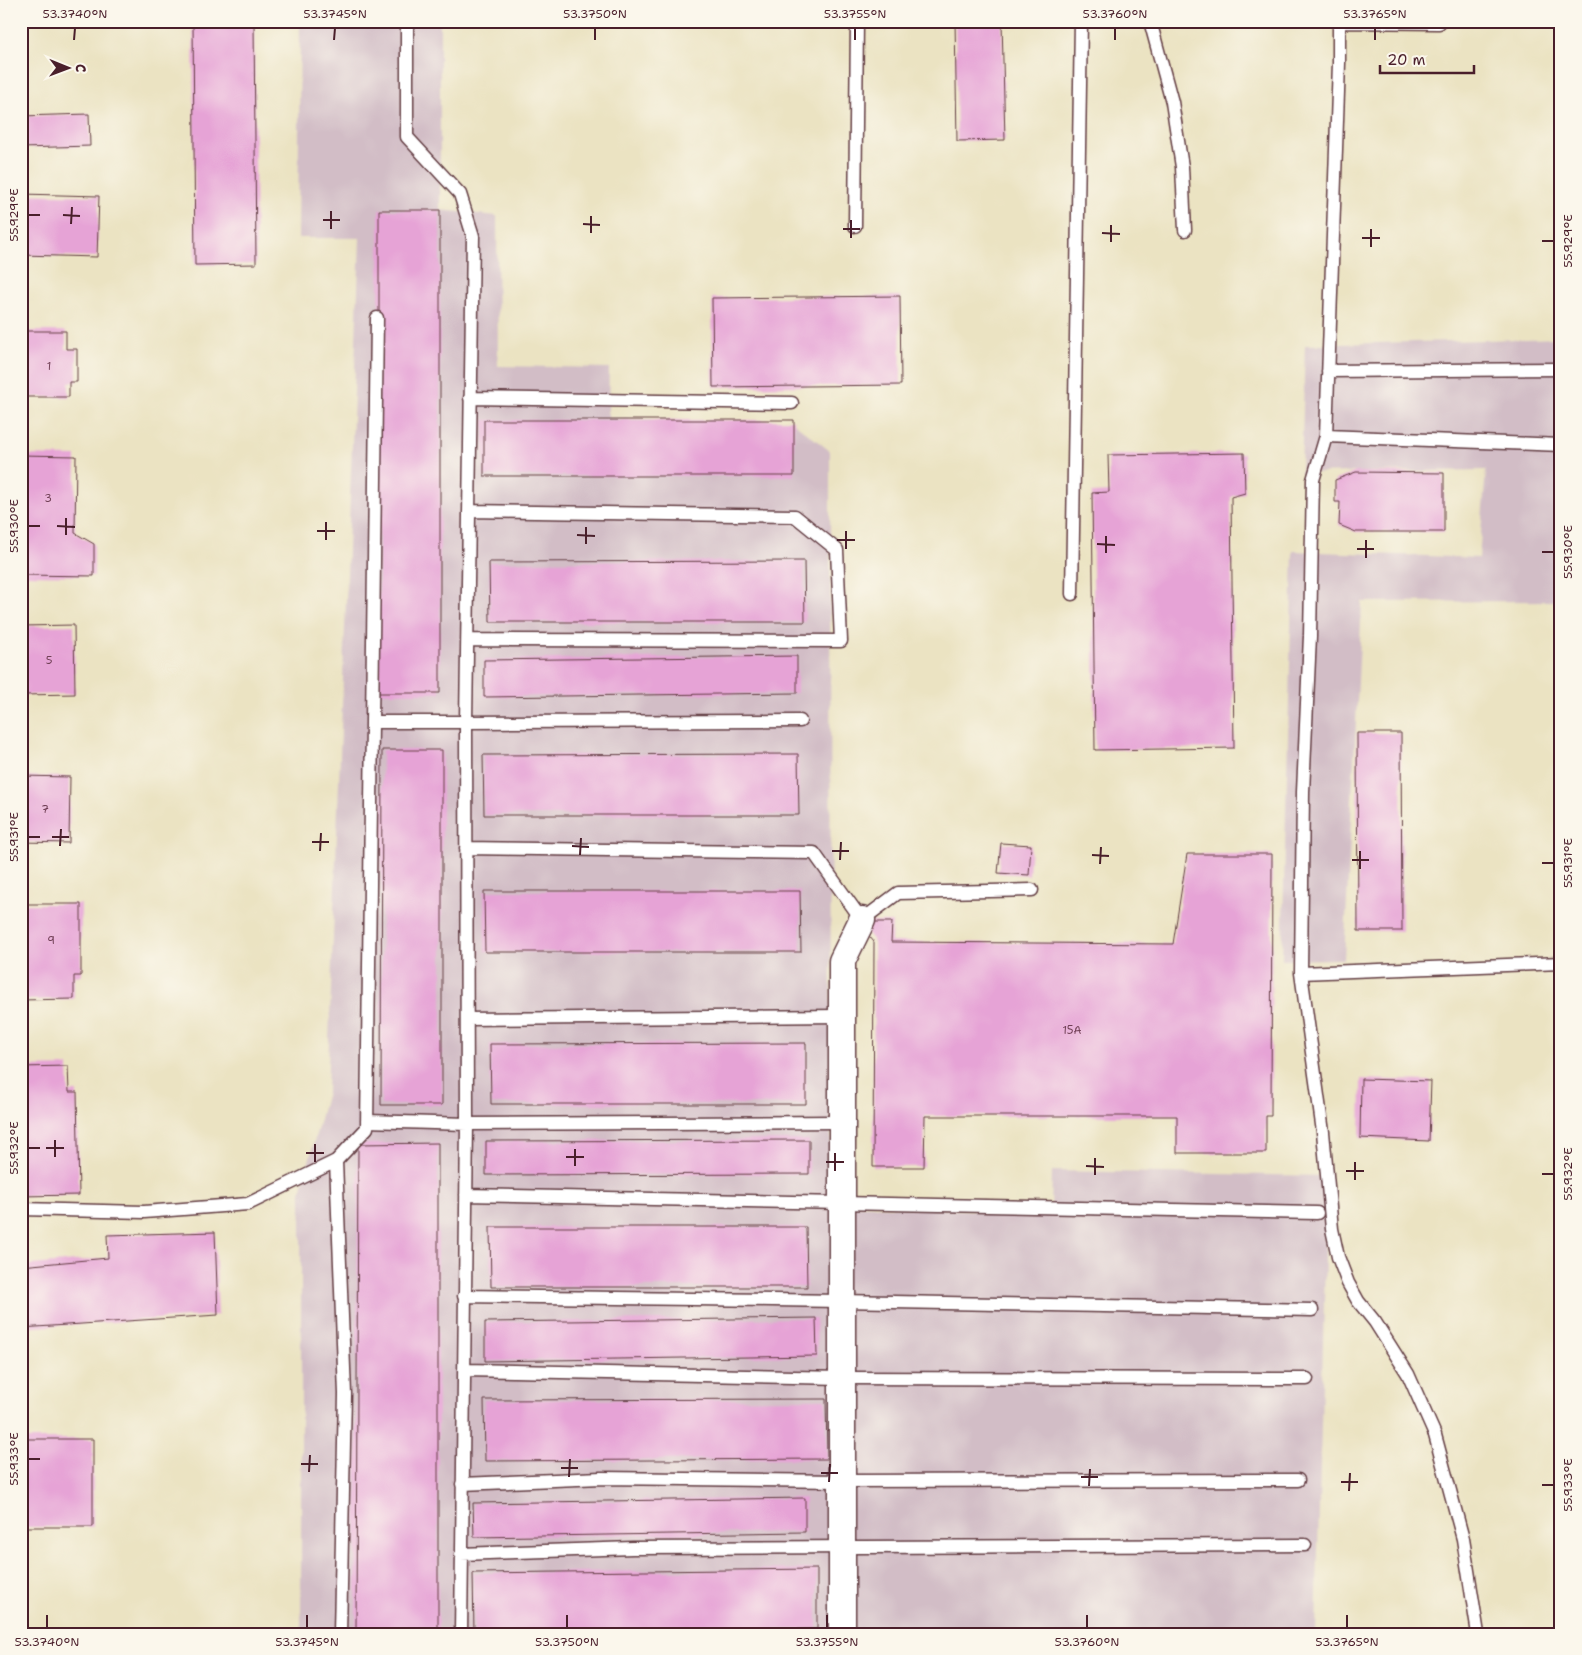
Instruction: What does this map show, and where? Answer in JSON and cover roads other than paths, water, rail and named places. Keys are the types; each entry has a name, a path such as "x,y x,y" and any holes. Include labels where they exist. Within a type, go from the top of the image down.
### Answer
{"street":[{"path":"842,1634 842,961 862,920"}],"lane":[{"path":"407,21 407,137 460,194 472,236 466,722 467,1124 461,1634"},
{"path":"856,226 857,21"},
{"path":"1072,594 1081,21"},
{"path":"1150,21 1172,102 1182,167 1185,230"},
{"path":"1440,21 1439,23 1339,22 1326,436 1313,480 1310,636 1303,792 1301,973 1323,1132 1332,1229 1338,1257 1348,1283 1358,1301 1375,1322 1408,1374 1435,1434 1463,1539 1478,1634"},
{"path":"21,1209 144,1212 248,1204 336,1161 367,1128 377,318"},
{"path":"1328,371 1561,369"},
{"path":"470,398 792,404"},
{"path":"1326,436 1561,446"},
{"path":"468,640 842,641 837,550 795,516 469,511"},
{"path":"372,722 800,721"},
{"path":"466,848 814,853 862,920 898,893 1032,890"},
{"path":"1301,973 1561,963"},
{"path":"467,1019 842,1016"},
{"path":"367,1121 467,1124 841,1122"},
{"path":"336,1161 345,1394 340,1634"},
{"path":"466,1195 1317,1213"},
{"path":"464,1296 1312,1310"},
{"path":"464,1370 842,1378 1307,1379"},
{"path":"462,1484 601,1478 841,1481 1298,1480"},
{"path":"462,1554 633,1548 1305,1544"}]}
